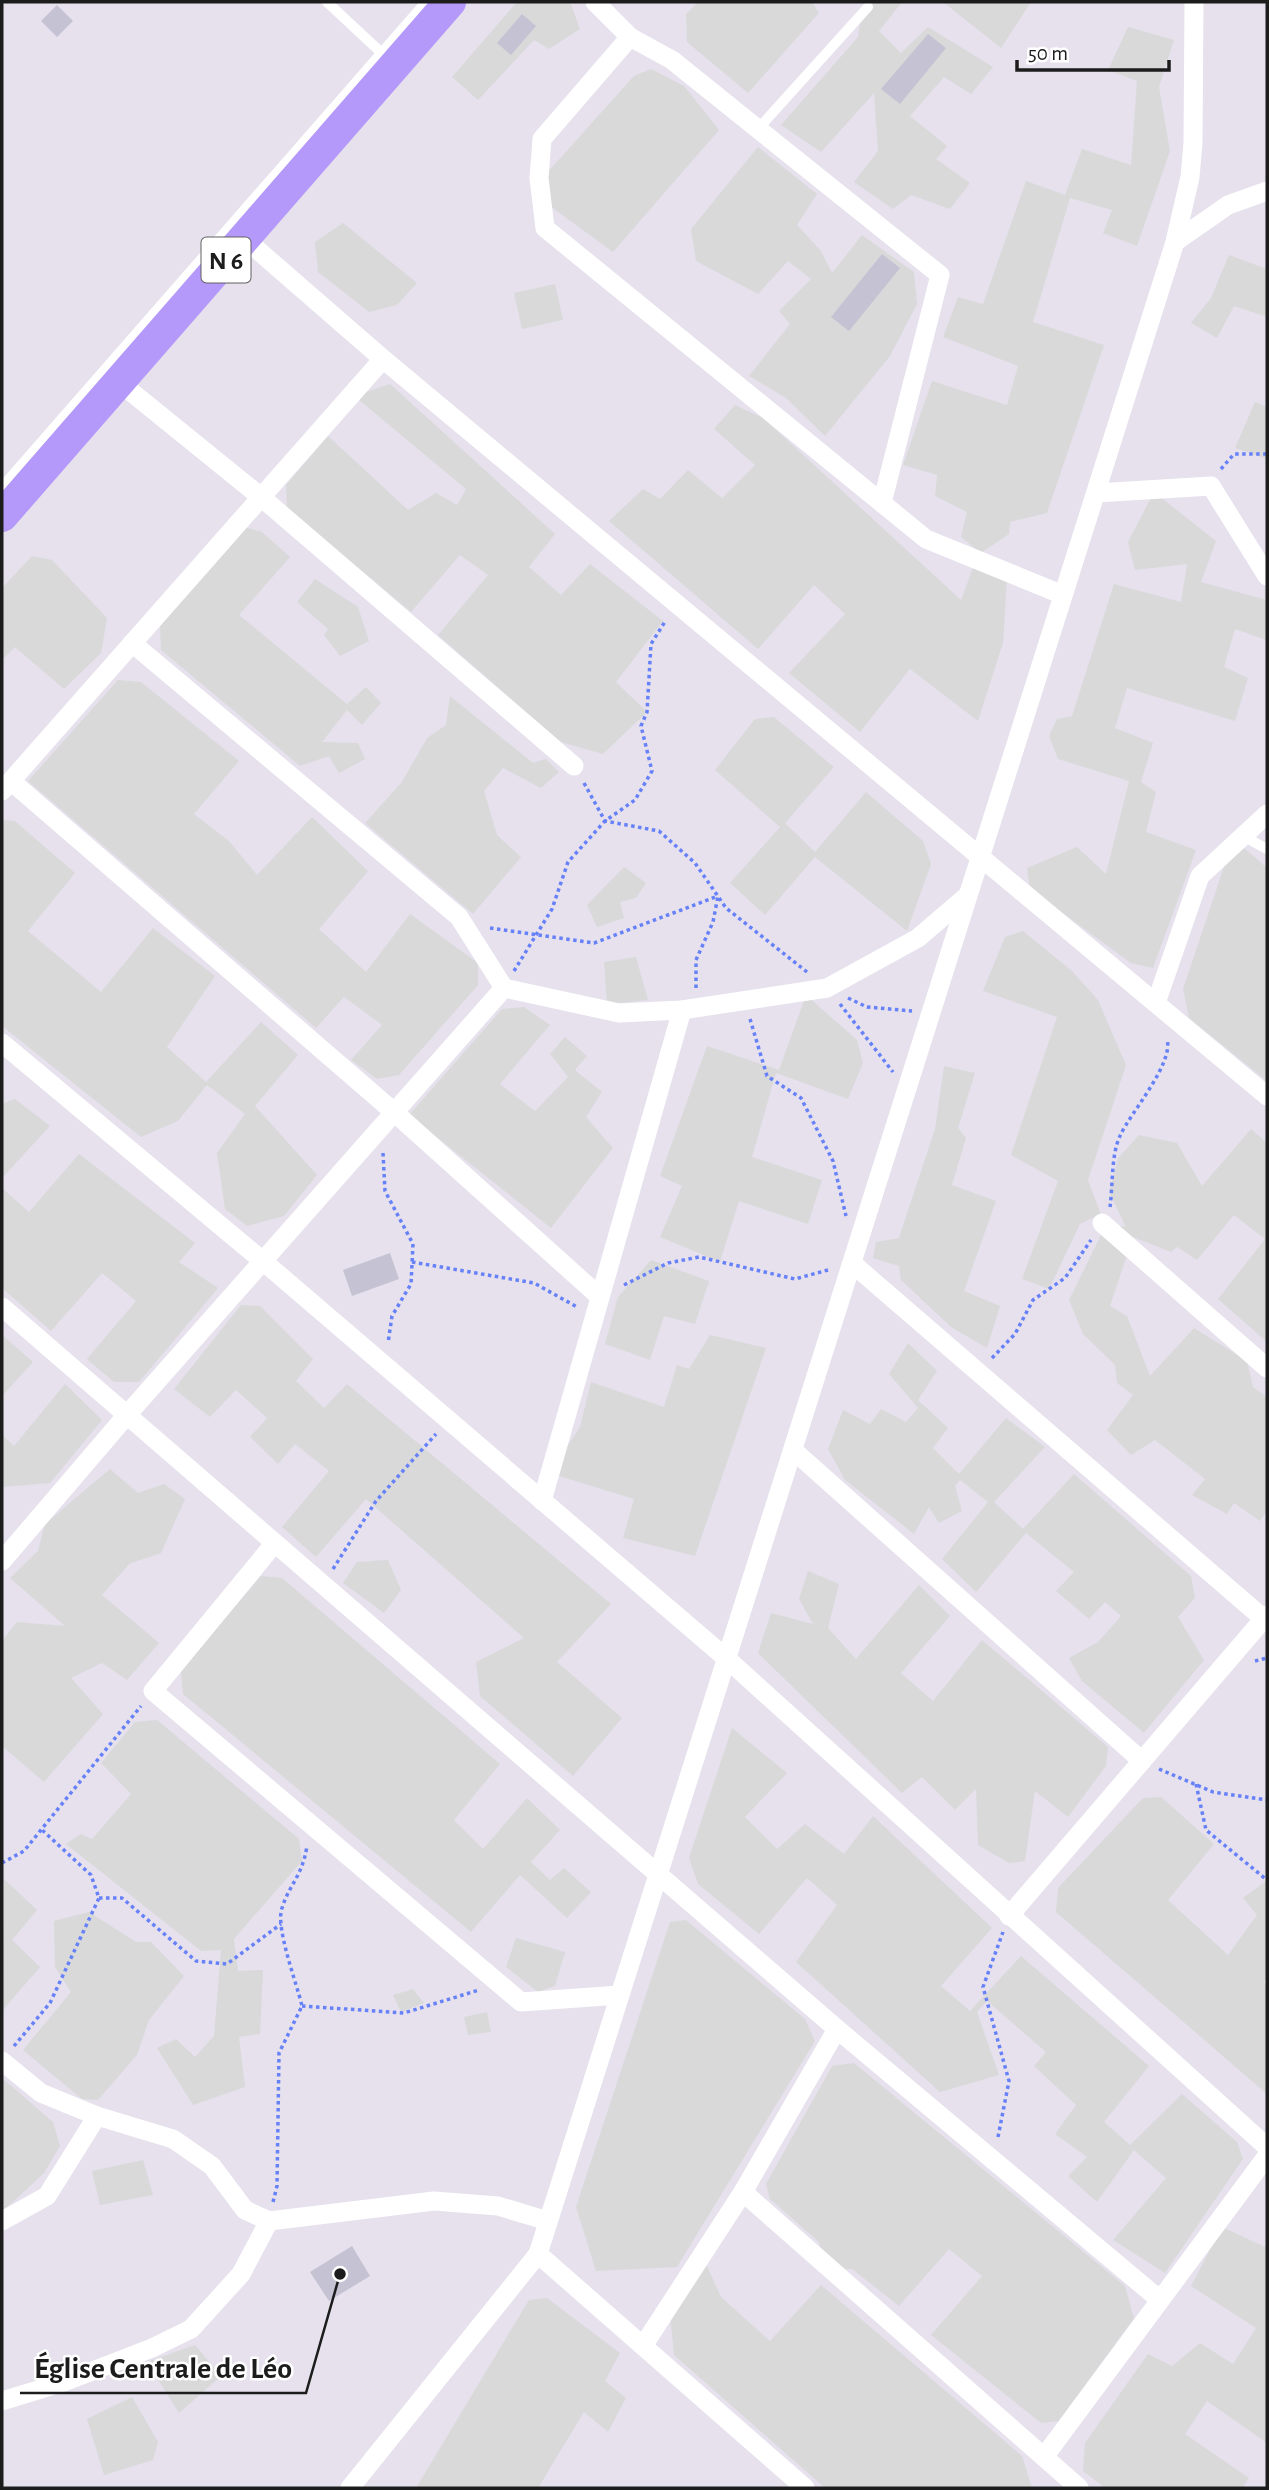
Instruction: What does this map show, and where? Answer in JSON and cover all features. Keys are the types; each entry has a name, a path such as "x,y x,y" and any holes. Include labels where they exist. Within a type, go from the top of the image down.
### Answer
{"main road":[{"name":"N 6","path":"2,516 245,239 388,59 450,2"}],"street":[{"path":"595,2 630,37 672,60 940,275 882,503"},
{"path":"350,2488 538,2254 1175,242 1190,177 1193,143 1194,2"},
{"path":"630,37 542,139 539,178 545,228 926,539 1063,595"},
{"path":"1175,242 1228,205 1267,191"},
{"path":"245,239 383,359 1267,1096"},
{"path":"383,359 6,786 394,1112 600,1297"},
{"path":"119,382 261,497 574,766"},
{"path":"1096,493 1211,486 1267,576"},
{"path":"132,643 458,917 504,988 619,1013 689,1009 827,988 918,938 968,895"},
{"path":"1156,1003 1200,876 1267,814"},
{"path":"3,1557 504,988"},
{"path":"542,1501 600,1297 689,1009"},
{"path":"2,1043 264,1262 726,1658 1267,2147"},
{"path":"1102,1223 1267,1368"},
{"path":"854,1259 978,1372 1266,1617 1009,1916"},
{"path":"2,1307 837,2029 1160,2300"},
{"path":"793,1450 1142,1761"},
{"path":"274,1544 153,1691 521,2002 620,1995"},
{"path":"643,2346 743,2192 837,2029"},
{"path":"6,2056 41,2093 97,2116 173,2139 212,2166 244,2210 269,2221 434,2201 498,2206 548,2221"},
{"path":"2,2221 47,2196 97,2116"},
{"path":"1044,2457 1267,2156"},
{"path":"743,2192 1079,2488"},
{"path":"2,2401 64,2382 152,2348 191,2329 241,2274 269,2221"},
{"path":"538,2254 805,2488"}],"lane":[{"path":"327,2 388,59"},
{"path":"2,487 388,59 426,2"},
{"path":"758,129 868,7"},
{"path":"1243,836 1267,849"}],"path":[{"path":"1211,486 1234,454 1267,454"},
{"path":"504,988 552,909 568,862 605,821 635,800 652,771 641,726 647,712 651,644 677,604"},
{"path":"574,766 605,821"},
{"path":"605,821 659,831 695,863 726,908 827,988 867,1007 932,1013"},
{"path":"458,917 481,926 593,943 718,896"},
{"path":"689,1009 696,960 713,922 718,896"},
{"path":"827,988 907,1090"},
{"path":"600,1297 668,1262 699,1258 795,1279 854,1259 833,1161 801,1098 767,1076 745,1000"},
{"path":"978,1372 1015,1334 1032,1300 1065,1278 1109,1213 1119,1138 1160,1068 1168,1045 1156,1003"},
{"path":"381,1128 386,1191 413,1244 411,1284 392,1316 385,1366"},
{"path":"412,1262 534,1283 595,1317"},
{"path":"322,1586 376,1501 448,1420"},
{"path":"2,1863 23,1851 153,1691"},
{"path":"1142,1761 1213,1791 1267,1800"},
{"path":"1196,1784 1206,1830 1267,1880"},
{"path":"269,2221 277,2186 279,2053 302,2006 281,1924 281,1909 304,1868 310,1824"},
{"path":"6,2056 50,2003 99,1898 91,1875 41,1829"},
{"path":"99,1898 122,1898 196,1961 227,1964 281,1924"},
{"path":"993,2160 1009,2081 983,1987 1009,1916"},
{"path":"302,2006 404,2013 500,1984"}],"shaded area":[{"path":"517,2 570,2 580,29 549,49 534,40 478,100 452,77"},
{"path":"698,2 812,2 819,13 748,93 687,42 686,14"},
{"path":"868,2 902,2 879,31 901,53 928,27 993,67 971,94 944,77 910,116 947,146 936,159 970,183 950,209 911,195 893,209 854,182 878,151 874,93 821,152 781,125 858,37 862,9"},
{"path":"943,2 1031,2 1001,48"},
{"path":"1128,27 1174,40 1159,87 1170,151 1137,246 1103,233 1112,210 1070,198 1033,322 1104,345 1047,513 1010,522 1009,534 981,553 961,537 967,512 935,496 937,475 903,465 932,381 1007,405 1018,366 943,337 958,297 983,304 1026,181 1065,195 1082,149 1131,165 1137,81 1108,70"},
{"path":"651,69 684,86 719,130 613,252 546,203 546,174 634,76"},
{"path":"758,147 817,194 797,225 821,251 832,273 862,235 914,272 917,304 890,356 825,436 786,398 749,376 790,324 779,311 811,279 788,261 758,294 696,261 691,229"},
{"path":"343,223 417,283 397,305 369,312 318,272 315,242"},
{"path":"1229,255 1267,269 1267,317 1234,306 1217,338 1191,323 1211,298"},
{"path":"555,284 563,320 522,329 514,293"},
{"path":"390,384 555,534 529,567 561,595 590,564 663,621 616,682 647,712 603,754 561,742 438,635 488,575 460,555 411,612 287,508 286,485 328,436 408,510 436,493 457,505 466,489 359,400 366,392"},
{"path":"1255,402 1267,407 1267,459 1235,448"},
{"path":"735,405 763,418 961,600 974,565 1007,578 1003,643 978,721 910,669 860,732 789,673 845,614 814,585 758,649 609,521 643,489 660,499 688,470 722,498 755,465 714,429"},
{"path":"1154,492 1216,541 1201,582 1267,600 1267,633 1266,640 1235,629 1224,667 1248,678 1235,721 1127,688 1115,728 1153,743 1141,782 1156,792 1146,832 1196,850 1153,968 1131,963 1030,889 1027,868 1077,847 1106,874 1129,781 1058,759 1049,736 1057,719 1072,716 1114,584 1181,602 1187,564 1135,570 1128,542"},
{"path":"233,524 262,532 290,557 239,615 347,704 366,687 381,703 362,725 347,710 322,742 358,743 365,759 339,773 329,756 300,766 161,650 160,626 230,547"},
{"path":"32,556 52,560 107,618 101,653 64,689 15,647 2,660 2,588"},
{"path":"315,579 358,607 369,641 340,656 324,635 328,629 297,602"},
{"path":"118,680 141,682 239,761 194,814 229,841 257,875 312,817 368,871 319,929 366,972 410,914 478,963 478,985 399,1075 377,1079 351,1060 382,1025 344,997 316,1028 28,781"},
{"path":"450,696 533,763 546,759 559,772 541,788 503,768 484,791 497,835 521,857 473,914 365,823 402,782 427,738 446,725"},
{"path":"774,717 834,767 785,823 815,852 866,792 923,841 931,864 907,931 815,857 765,915 730,883 780,827 715,770 755,719"},
{"path":"2,820 15,821 75,873 28,931 101,992 153,928 215,976 167,1047 206,1082 261,1022 298,1055 255,1106 317,1175 284,1216 247,1226 225,1209 217,1153 245,1114 207,1085 178,1121 141,1137 2,1026"},
{"path":"1244,848 1267,868 1267,1081 1189,1018 1183,989 1229,852"},
{"path":"624,867 646,883 636,898 620,902 624,918 597,927 587,905"},
{"path":"1023,931 1072,971 1098,1000 1126,1065 1088,1180 1104,1223 1126,1227 1109,1192 1118,1158 1139,1135 1177,1143 1202,1186 1251,1129 1267,1143 1267,1342 1218,1299 1265,1239 1234,1215 1197,1260 1177,1247 1171,1252 1133,1237 1110,1306 1127,1316 1150,1376 1194,1328 1247,1361 1253,1387 1267,1397 1267,1511 1260,1521 1234,1503 1227,1514 1192,1495 1205,1479 1155,1440 1131,1455 1107,1430 1133,1395 1117,1383 1115,1365 1083,1334 1069,1300 1101,1235 1094,1217 1080,1224 1049,1289 1022,1279 1058,1181 1011,1155 1057,1017 983,991 1005,937"},
{"path":"636,957 648,1000 607,1004 604,962"},
{"path":"806,995 857,1040 863,1063 848,1099 776,1073 752,1157 822,1180 808,1224 739,1201 720,1262 660,1237 682,1186 660,1176 707,1046 779,1070"},
{"path":"524,1007 550,1025 500,1084 535,1111 568,1077 550,1054 565,1037 587,1056 575,1070 602,1092 586,1117 613,1148 551,1228 409,1115 502,1009"},
{"path":"944,1066 975,1073 958,1128 966,1138 952,1185 996,1201 964,1291 1000,1306 987,1348 951,1327 901,1280 899,1266 873,1258 876,1242 899,1238 935,1129"},
{"path":"15,1099 50,1126 2,1178 2,1104"},
{"path":"79,1154 195,1243 179,1262 218,1288 139,1382 114,1382 87,1359 136,1301 102,1273 51,1331 2,1288 2,1188 29,1212"},
{"path":"651,1260 709,1281 695,1324 664,1316 650,1360 605,1344 618,1297"},
{"path":"241,1305 260,1306 313,1359 296,1381 324,1408 347,1384 611,1604 557,1662 622,1718 573,1776 480,1696 476,1662 524,1638 366,1499 316,1557 282,1527 329,1471 295,1444 278,1464 250,1437 267,1418 236,1390 210,1417 174,1389"},
{"path":"2,1335 33,1362 2,1396"},
{"path":"710,1335 766,1348 695,1556 623,1538 634,1499 556,1475 565,1450 580,1427 591,1382 664,1407 677,1365 689,1369"},
{"path":"908,1343 937,1371 918,1400 948,1428 933,1448 959,1474 1006,1418 1045,1447 994,1502 1023,1529 1074,1474 1191,1576 1195,1598 1178,1617 1204,1660 1144,1733 1082,1681 1069,1658 1098,1642 1121,1616 1105,1602 1089,1619 1056,1591 1074,1572 1026,1533 976,1592 942,1559 988,1502 960,1480 955,1486 962,1511 939,1523 929,1507 914,1534 845,1480 828,1449 843,1410 870,1424 881,1409 906,1422 918,1408 889,1374"},
{"path":"65,1384 102,1420 50,1483 2,1487 2,1435 14,1446"},
{"path":"110,1469 138,1493 164,1484 185,1499 161,1553 129,1564 102,1595 159,1643 127,1680 102,1663 71,1678 103,1714 44,1782 2,1746 2,1641 17,1622 65,1626 10,1578 38,1551 45,1524"},
{"path":"388,1560 401,1590 384,1613 343,1583 357,1562"},
{"path":"808,1571 839,1584 828,1628 856,1659 919,1585 950,1616 901,1673 933,1701 982,1640 1108,1747 1106,1766 1068,1817 1035,1791 1025,1861 1009,1863 978,1845 976,1789 955,1810 922,1777 902,1793 758,1653 771,1613 813,1624 799,1599"},
{"path":"261,1576 282,1578 500,1764 454,1820 483,1849 527,1798 560,1830 531,1862 550,1880 564,1868 591,1892 567,1918 520,1875 471,1932 183,1694 181,1670"},
{"path":"157,1720 299,1839 302,1861 234,1939 238,1971 263,1970 260,2034 239,2037 245,2087 193,2105 157,2048 176,2039 195,2057 214,2036 221,1950 201,1951 66,1844 81,1834 92,1839 131,1794 101,1763 135,1722"},
{"path":"732,1728 787,1773 745,1817 777,1849 805,1824 844,1854 873,1816 992,1928 941,1986 970,2011 1021,1956 1149,2066 1104,2122 1130,2145 1182,2094 1237,2142 1243,2159 1165,2273 1113,2240 1166,2178 1134,2150 1097,2202 1068,2176 1087,2157 1055,2134 1076,2105 1034,2066 1046,2052 987,2001 977,2012 999,2075 940,2092 796,1962 837,1905 807,1878 759,1934 698,1884 689,1858"},
{"path":"1161,1797 1214,1844 1168,1900 1228,1955 1257,1915 1243,1898 1266,1881 1267,1883 1267,1977 1264,1982 1267,1985 1267,2094 1056,1912 1058,1888 1143,1798"},
{"path":"4,1879 37,1910 12,1940 40,1967 2,2011"},
{"path":"89,1912 136,1942 151,1942 184,1976 149,2020 137,2055 98,2100 82,2099 23,2050 71,1992 55,1967 54,1921"},
{"path":"686,1920 805,2019 815,2041 677,2267 596,2271 576,2207 670,1922"},
{"path":"516,1938 565,1952 555,1986 538,1992 506,1967"},
{"path":"413,1989 424,2003 401,2012 393,1995"},
{"path":"487,2012 491,2032 468,2035 464,2017"},
{"path":"854,2063 1125,2286 1134,2318 1059,2421 1041,2423 931,2335 982,2276 949,2249 899,2306 852,2269 826,2270 819,2242 770,2199 766,2184 832,2066"},
{"path":"2,2078 53,2122 60,2146 44,2173 2,2212"},
{"path":"143,2160 153,2195 100,2205 92,2171"},
{"path":"1222,2227 1265,2247 1267,2245 1267,2443 1207,2401 1185,2434 1249,2478 1242,2488 1105,2488 1083,2471 1085,2443 1148,2354 1172,2366 1200,2343 1233,2364 1256,2328 1191,2286"},
{"path":"706,2264 721,2297 770,2341 821,2285 1022,2456 1032,2488 825,2488 674,2355 670,2314"},
{"path":"547,2298 620,2353 605,2381 626,2398 608,2432 584,2412 538,2488 416,2488 529,2300"},
{"path":"195,2345 221,2376 179,2413 147,2362"},
{"path":"132,2397 158,2442 153,2460 104,2475 87,2419"}],"building":[{"path":"57,5 73,21 57,37 41,21"},
{"path":"522,14 536,26 511,55 497,43"},
{"path":"928,34 946,48 900,104 881,89"},
{"path":"882,254 900,268 849,331 831,317"},
{"path":"390,1253 399,1279 352,1296 343,1270"},
{"path":"352,2246 370,2276 329,2301 310,2272"}],"place":[{"name":"Église Centrale de Léo","path":"340,2274"}]}
